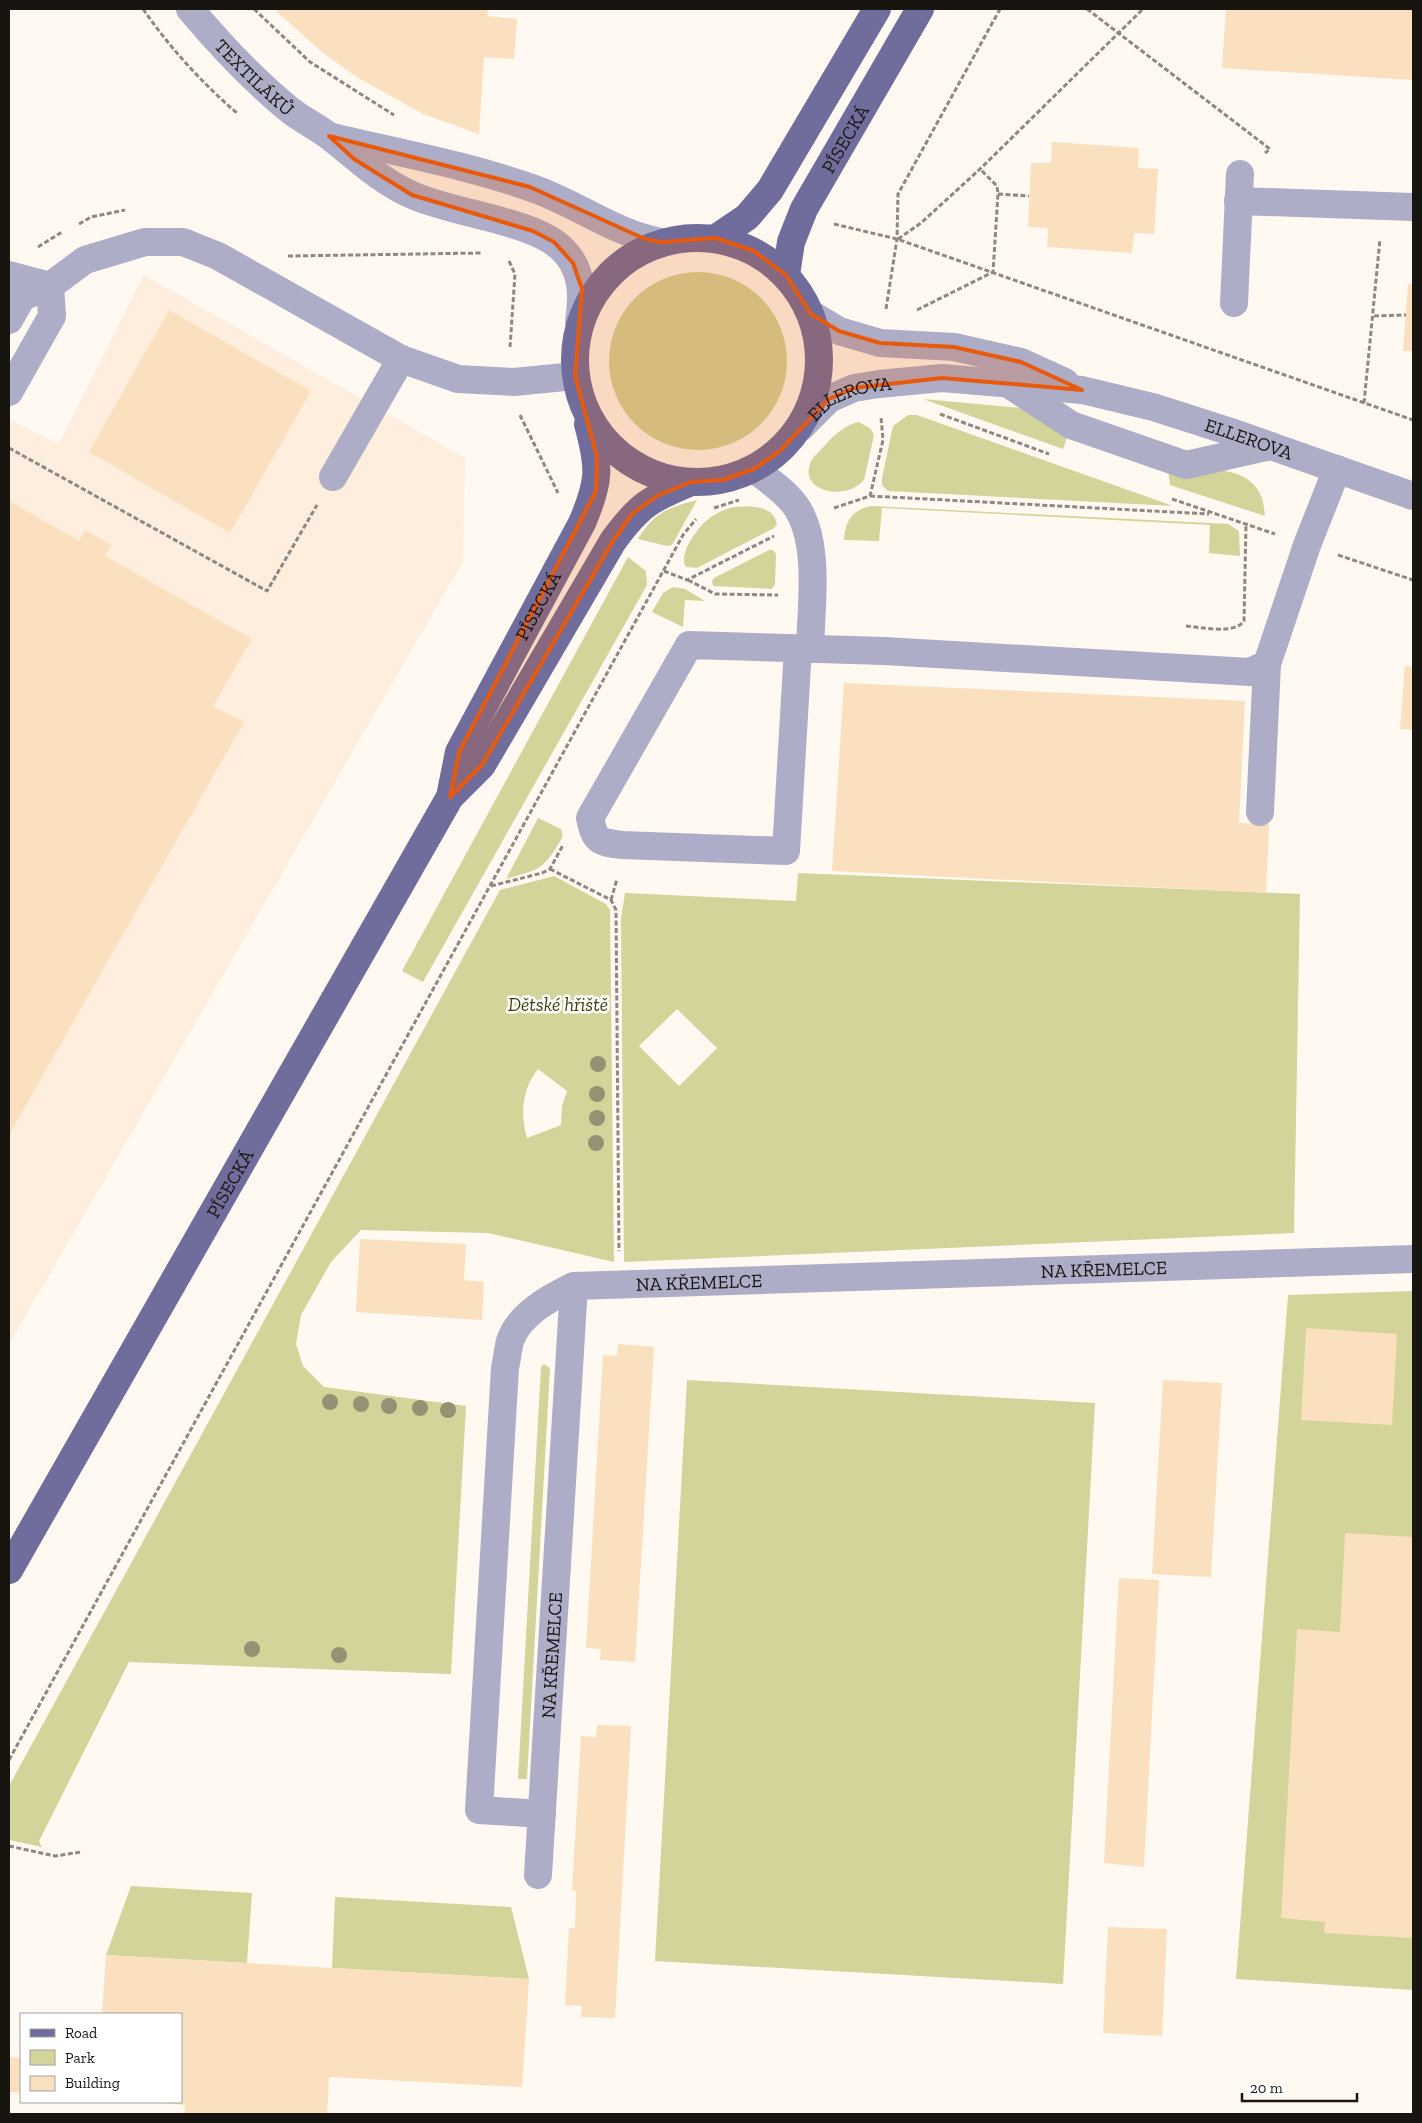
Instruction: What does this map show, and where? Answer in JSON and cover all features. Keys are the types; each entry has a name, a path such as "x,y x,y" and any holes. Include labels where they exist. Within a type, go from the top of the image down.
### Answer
{"main road":[{"name":"PÍSECKÁ","path":"716,238 747,217 770,190 877,9"},
{"name":"PÍSECKÁ","path":"786,275 791,242 804,209 920,9"},
{"name":"PÍSECKÁ","path":"9,1570 450,797 482,765 612,540 632,514 657,496 691,482 764,477 780,451 801,427 814,400 820,372 819,342 811,314 800,292 786,275 754,251 716,238 688,237 661,242 634,254 611,273 592,295 579,322 574,349 575,376 597,457 596,492 582,523 459,752 450,797"},
{"path":"584,409 602,438 627,461 657,476 691,482"}],"street":[{"name":"TEXTILÁKŮ","path":"190,9 214,38 249,73 292,111 329,136 362,164 412,195 442,206 533,231 554,242 573,263 579,276 582,303 579,322"},
{"path":"329,136 440,161 530,187 560,198 629,235 661,242"},
{"path":"1234,303 1240,174"},
{"path":"1238,201 1413,207"},
{"path":"9,320 22,297 50,286 85,260 145,242 183,242 218,256 401,359 458,379 514,382 575,376"},
{"path":"9,275 50,286"},
{"path":"9,392 52,316 50,286"},
{"name":"ELLEROVA","path":"811,314 839,331 881,335 954,347 1022,362 1082,390"},
{"path":"333,477 401,359"},
{"name":"ELLEROVA","path":"801,427 828,399 854,388 879,396 942,378 1082,390 1153,407 1413,496"},
{"path":"1009,385 1071,425 1186,465 1271,446"},
{"path":"1260,812 1267,664 1307,545 1337,469"},
{"path":"764,477 794,504 804,521 812,571 804,649 786,851 603,843 594,834 590,818 689,645 804,649 894,652 1250,672 1267,664"},
{"name":"NA KŘEMELCE","path":"538,1875 574,1286 1413,1259"},
{"path":"542,1814 479,1810 505,1368 511,1339 529,1314 549,1298 574,1286"}],"path":[{"path":"254,9 310,62 401,119"},
{"path":"881,335 897,239 898,194 1000,9"},
{"path":"1087,9 1270,149 1240,174"},
{"path":"897,239 921,223 980,169 1143,9"},
{"path":"980,169 997,186 993,272"},
{"path":"998,194 1029,196"},
{"path":"1364,403 1374,316 1383,206"},
{"path":"828,223 897,239 1413,420"},
{"path":"278,256 485,253"},
{"path":"506,258 512,264 515,274 510,356"},
{"path":"881,335 993,272"},
{"path":"1374,316 1406,315"},
{"path":"870,496 883,440 879,396"},
{"path":"934,412 1056,456"},
{"path":"519,413 560,497"},
{"path":"9,448 267,590 333,477"},
{"path":"710,510 746,497 764,477"},
{"path":"688,580 804,521 870,496 1214,514"},
{"path":"1168,497 1413,580"},
{"path":"9,1760 690,524 700,515"},
{"path":"1186,626 1232,628 1240,626 1244,621 1246,525"},
{"path":"664,571 688,580 715,594 780,595 781,586"},
{"path":"491,886 524,879 550,869 572,829 590,818"},
{"path":"550,869 611,900 616,910 619,1284"},
{"path":"9,1846 54,1856 81,1852"}],"highlighted area":[{"path":"329,136 530,187 645,239 661,242 716,238 754,251 786,275 811,314 839,331 880,343 954,347 1021,362 1082,390 942,378 854,388 829,399 780,451 754,469 723,480 691,482 657,496 632,514 613,541 482,765 450,797 459,752 596,491 597,457 575,376 582,289 573,263 554,242 533,231 412,195 354,159"}],"shaded area":[{"path":"144,275 465,458 463,561 9,1344 9,419 59,444"}],"green space":[{"path":"698,272 732,279 747,287 761,298 772,312 780,327 787,361 780,395 772,410 761,424 747,435 732,443 698,450 664,443 649,435 635,424 624,410 616,395 609,361 616,327 624,312 635,298 649,287 664,279"},
{"path":"923,399 1022,408 1068,435 1063,449"},
{"path":"908,415 917,415 1173,506 888,491 882,485 882,478 893,426"},
{"path":"859,422 871,429 874,435 864,480 856,487 846,491 836,492 818,487 812,481 809,473 810,464 813,459 837,433"},
{"path":"1168,469 1220,470 1245,478 1254,485 1261,496 1265,516 1170,485"},
{"path":"697,500 672,545 667,546 638,539 650,523 663,512"},
{"path":"871,506 1228,524 1239,531 1240,556 1209,553 1210,525 882,508 879,541 844,540 846,527 851,517 859,510"},
{"path":"733,507 752,507 765,510 775,517 777,524 774,528 697,568 686,567 684,556 689,543 697,531 711,517"},
{"path":"769,550 773,550 776,554 775,584 772,589 713,586 712,581 714,578"},
{"path":"628,557 646,571 647,585 423,982 402,971"},
{"path":"673,587 685,589 705,601 685,600 683,627 652,612 663,593"},
{"path":"538,818 561,829 561,840 553,853 537,869 506,879"},
{"path":"798,873 1300,894 1294,1233 624,1262 621,919 625,893 796,901","holes":["677,1009 717,1048 679,1086 639,1046"]},
{"name":"Dětské hřiště","path":"554,876 606,904 610,910 614,1262 488,1233 361,1230 331,1262 301,1315 296,1344 303,1366 324,1387 466,1406 451,1674 129,1662 39,1841 42,1847 9,1840 9,1786 500,890","holes":["538,1069 567,1091 562,1106 561,1125 527,1138 523,1111 524,1102 529,1085"]},
{"path":"1413,1291 1413,1990 1236,1979 1288,1295"},
{"path":"544,1364 550,1368 527,1779 518,1779 541,1367"},
{"path":"687,1380 1095,1403 1063,1984 655,1961"},
{"path":"131,1886 252,1893 247,1963 106,1955"},
{"path":"335,1897 511,1907 529,1979 332,1968"}],"building":[{"path":"274,9 488,9 487,16 517,19 514,59 484,57 479,134 423,114 355,76 322,52"},
{"path":"1226,9 1413,9 1413,80 1222,68"},
{"path":"1052,142 1139,148 1138,168 1158,169 1154,234 1134,233 1132,253 1047,247 1048,228 1028,227 1031,163 1051,163"},
{"path":"1408,284 1413,285 1413,351 1403,351"},
{"path":"169,310 311,391 230,533 89,452"},
{"path":"9,501 79,541 85,530 111,545 105,556 252,639 213,706 244,722 9,1135"},
{"path":"1405,666 1413,667 1413,730 1400,729"},
{"path":"844,683 1245,701 1239,823 1269,824 1266,893 832,871"},
{"path":"360,1239 466,1244 464,1280 484,1282 482,1320 356,1312"},
{"path":"1306,1328 1397,1334 1392,1425 1301,1420"},
{"path":"618,1344 654,1347 635,1662 600,1660 601,1649 586,1648 603,1355 617,1356"},
{"path":"1163,1380 1222,1383 1211,1577 1152,1574"},
{"path":"1345,1533 1413,1537 1413,1938 1324,1933 1325,1922 1281,1918 1297,1629 1340,1632"},
{"path":"1119,1578 1159,1580 1144,1867 1104,1863"},
{"path":"597,1725 631,1726 615,2018 581,2017 582,2006 565,2005 569,1928 575,1928 576,1891 572,1891 581,1736 596,1737"},
{"path":"1108,1927 1167,1929 1162,2036 1103,2033"},
{"path":"106,1955 529,1979 522,2087 329,2077 327,2114 184,2114 185,2105 162,2103 182,2103 182,2013 102,2013"},
{"path":"9,2057 20,2058 20,2093 9,2092"}]}
